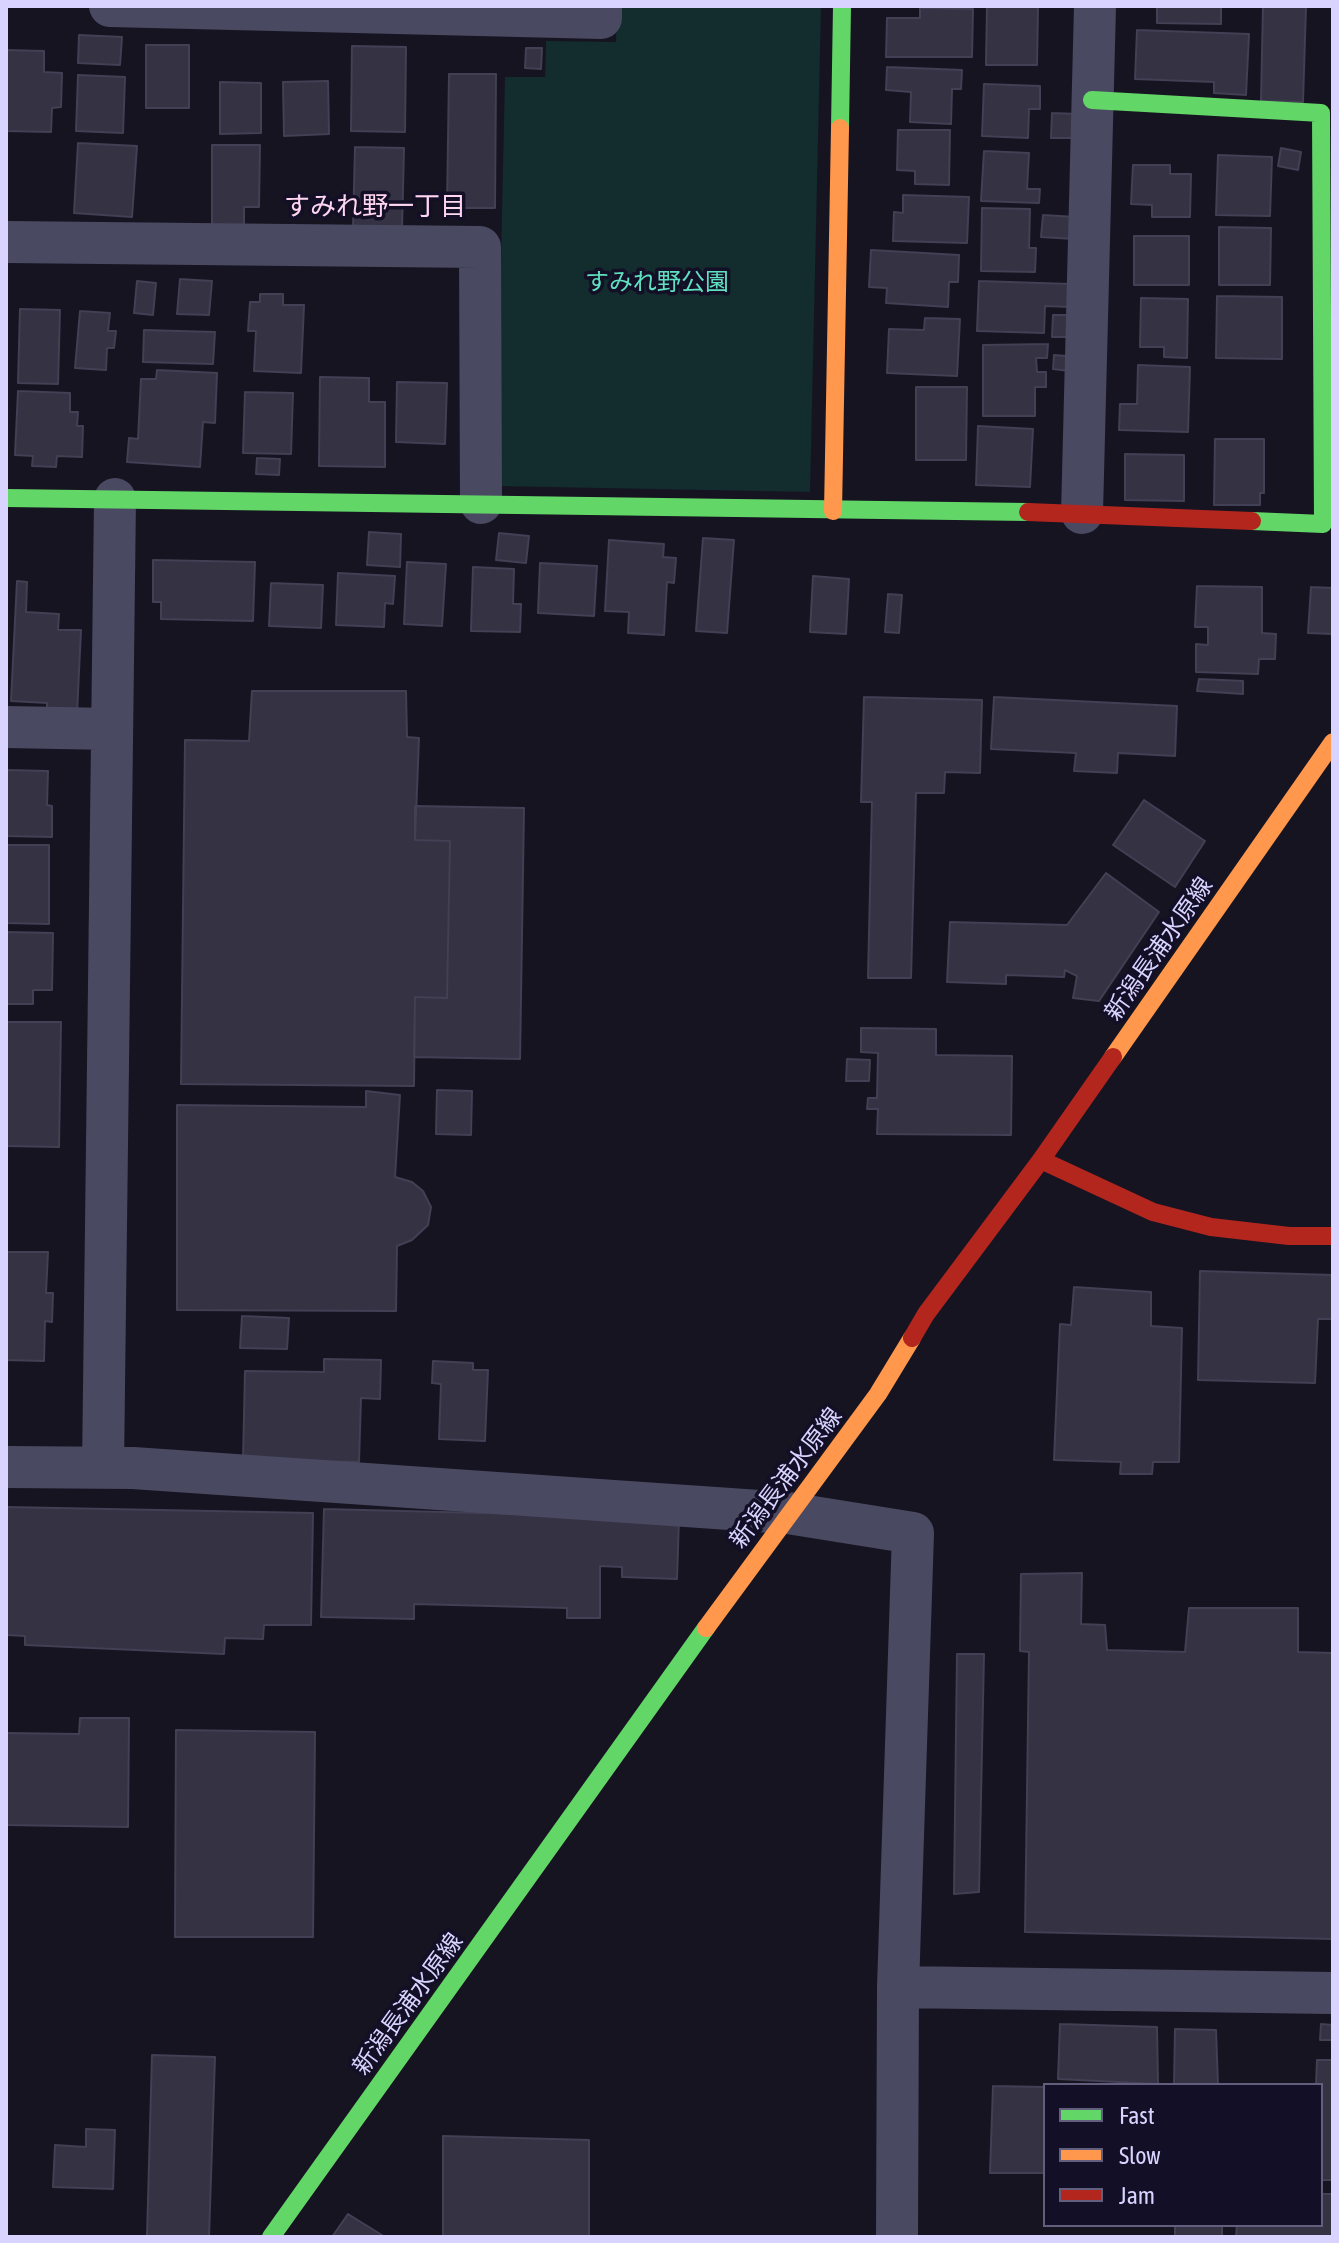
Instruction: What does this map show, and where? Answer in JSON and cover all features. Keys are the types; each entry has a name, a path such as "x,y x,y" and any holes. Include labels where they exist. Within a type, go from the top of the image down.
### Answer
{"street":[{"path":"110,6 601,18 601,6"},
{"path":"833,511 842,6"},
{"path":"1082,513 1095,6"},
{"path":"6,498 1082,513 1323,524 1321,113 1092,100"},
{"path":"6,242 480,247 481,503"},
{"path":"103,1467 115,499"},
{"path":"6,727 112,729"},
{"name":"新潟長浦水原線","path":"271,2237 788,1513 878,1394 926,1314 1041,1160 1333,742"},
{"path":"1041,1160 1153,1212 1211,1227 1289,1236 1333,1236"},
{"path":"6,1467 103,1467 788,1513 913,1533 898,1987 897,2237"},
{"path":"898,1987 1333,1993"}],"green space":[{"name":"すみれ野公園","path":"617,6 821,6 810,492 496,486 505,77 545,77 546,41 616,42"}],"building":[{"path":"987,6 1038,6 1037,65 986,65"},
{"path":"1157,6 1221,6 1221,24 1157,23"},
{"path":"1263,6 1306,6 1303,102 1261,101"},
{"path":"920,8 973,9 972,57 886,57 887,18 920,18"},
{"path":"1137,30 1249,34 1246,95 1214,93 1214,82 1135,79"},
{"path":"79,35 122,37 120,65 78,63"},
{"path":"146,45 189,45 189,108 146,108"},
{"path":"352,46 406,47 405,132 351,131"},
{"path":"526,48 542,48 541,69 525,68"},
{"path":"6,50 44,51 44,72 62,73 61,107 52,108 51,132 6,131"},
{"path":"887,67 962,70 961,89 952,89 951,124 910,122 911,92 886,90"},
{"path":"449,74 496,74 495,208 447,208"},
{"path":"78,75 125,77 123,133 76,131"},
{"path":"328,81 329,134 284,136 283,82"},
{"path":"220,82 261,83 261,133 220,134"},
{"path":"984,84 1040,86 1040,109 1029,109 1028,138 982,136"},
{"path":"1052,113 1078,114 1078,138 1051,138"},
{"path":"898,130 950,130 949,185 915,184 915,171 897,170"},
{"path":"78,143 137,146 132,217 74,213"},
{"path":"212,145 260,145 259,207 244,207 244,235 212,235"},
{"path":"355,147 404,148 402,229 353,228"},
{"path":"1281,148 1301,152 1298,170 1278,166"},
{"path":"984,151 1029,153 1027,189 1040,189 1039,203 981,201"},
{"path":"1218,155 1272,157 1270,216 1216,215"},
{"path":"1133,165 1170,165 1170,174 1191,174 1190,217 1152,217 1152,205 1131,204"},
{"path":"903,195 969,197 967,243 893,241 894,212 903,213"},
{"path":"982,208 1030,209 1029,248 1036,248 1035,272 981,271"},
{"path":"1043,215 1076,217 1074,239 1041,237"},
{"path":"1219,227 1271,228 1270,285 1219,285"},
{"path":"1134,236 1189,236 1189,285 1134,285"},
{"path":"871,250 959,255 958,282 949,282 948,307 886,303 887,288 869,287"},
{"path":"180,279 212,281 209,315 177,314"},
{"path":"137,281 156,283 153,315 134,313"},
{"path":"979,281 1070,284 1069,307 1045,306 1044,333 977,331"},
{"path":"260,294 283,294 283,305 304,305 301,373 254,371 256,331 248,331 250,302 260,302"},
{"path":"1217,296 1282,297 1282,359 1216,358"},
{"path":"1141,298 1188,299 1187,358 1164,357 1164,347 1140,347"},
{"path":"20,309 60,310 58,384 18,383"},
{"path":"80,311 110,313 108,331 116,331 114,348 107,348 106,370 75,368"},
{"path":"1053,315 1077,315 1077,337 1052,337"},
{"path":"925,318 960,319 957,376 887,373 889,329 924,330"},
{"path":"144,330 215,332 213,364 143,362"},
{"path":"1048,344 1047,358 1036,358 1037,372 1046,372 1046,387 1035,387 1035,416 983,416 983,345"},
{"path":"1054,355 1079,357 1078,372 1053,369"},
{"path":"1138,365 1190,367 1188,432 1119,430 1120,404 1137,404"},
{"path":"157,370 217,373 215,423 203,422 200,467 127,462 129,438 138,439 141,379 156,379"},
{"path":"320,377 369,378 369,402 385,402 385,467 319,466"},
{"path":"397,382 447,383 445,444 396,442"},
{"path":"916,387 967,387 966,460 916,460"},
{"path":"18,391 70,393 70,412 78,412 77,426 83,426 82,457 57,456 56,467 32,466 33,456 15,455"},
{"path":"245,392 293,393 291,454 243,453"},
{"path":"978,426 1033,429 1030,487 976,485"},
{"path":"1215,439 1264,439 1264,493 1260,493 1260,505 1214,505"},
{"path":"1125,454 1184,455 1184,501 1125,500"},
{"path":"257,458 280,459 279,475 256,474"},
{"path":"369,532 401,534 400,567 367,565"},
{"path":"499,533 529,536 526,563 496,560"},
{"path":"703,538 734,540 727,633 696,631"},
{"path":"609,540 664,544 663,557 676,558 674,583 667,582 664,635 628,633 629,612 605,611"},
{"path":"153,560 255,562 253,621 161,619 161,602 153,602"},
{"path":"407,562 446,564 442,626 404,624"},
{"path":"540,563 597,566 594,616 538,613"},
{"path":"473,567 514,569 513,604 521,604 520,632 471,631"},
{"path":"338,573 395,576 393,604 385,603 384,627 336,625"},
{"path":"813,576 849,579 846,634 810,632"},
{"path":"17,581 27,582 26,612 59,614 58,630 81,630 77,713 47,711 47,703 11,701"},
{"path":"271,583 323,585 321,628 269,626"},
{"path":"1197,586 1262,587 1262,633 1276,634 1275,659 1259,659 1258,674 1196,672 1196,644 1208,645 1208,627 1195,627"},
{"path":"1311,587 1333,588 1333,634 1308,633"},
{"path":"888,594 902,595 899,633 885,632"},
{"path":"1199,679 1243,681 1243,694 1197,691"},
{"path":"252,691 406,691 407,737 419,738 415,840 450,841 447,998 415,997 414,1086 181,1084 185,740 249,741"},
{"path":"864,697 982,700 980,773 945,772 944,793 916,793 911,978 868,978 872,802 861,802"},
{"path":"994,697 1177,706 1175,756 1118,753 1117,773 1074,771 1076,753 991,749"},
{"path":"6,770 48,771 47,805 52,806 52,837 6,836"},
{"path":"1144,800 1205,841 1175,887 1113,845"},
{"path":"415,806 524,808 520,1059 414,1057 415,997 447,998 450,841 415,840"},
{"path":"6,845 49,845 49,924 6,923"},
{"path":"1106,873 1159,912 1099,1001 1073,998 1077,976 1065,970 1064,977 1006,975 1006,984 947,982 950,922 1067,925"},
{"path":"6,932 53,933 52,990 33,990 33,1004 6,1004"},
{"path":"6,1022 61,1022 59,1147 6,1146"},
{"path":"861,1028 936,1029 936,1055 1012,1056 1011,1135 877,1134 878,1109 867,1109 868,1098 877,1098 878,1053 861,1052"},
{"path":"847,1059 870,1060 869,1081 846,1081"},
{"path":"437,1090 472,1091 471,1135 436,1134"},
{"path":"366,1091 400,1095 395,1177 412,1182 423,1191 431,1207 428,1225 412,1240 397,1246 396,1311 177,1310 177,1105 366,1107"},
{"path":"6,1252 48,1252 46,1293 53,1293 52,1322 45,1321 44,1361 6,1360"},
{"path":"1200,1271 1333,1275 1333,1319 1318,1319 1315,1383 1198,1380"},
{"path":"1074,1287 1151,1292 1151,1326 1182,1328 1179,1462 1153,1462 1152,1474 1120,1474 1121,1462 1054,1460 1060,1324 1071,1325"},
{"path":"242,1316 289,1318 287,1349 240,1348"},
{"path":"324,1359 381,1360 380,1399 361,1398 359,1462 243,1460 245,1371 324,1372"},
{"path":"433,1361 473,1363 473,1370 488,1370 485,1441 439,1439 441,1384 432,1383"},
{"path":"6,1507 313,1513 311,1625 264,1625 263,1639 225,1638 224,1654 25,1645 25,1636 6,1635"},
{"path":"324,1509 679,1518 677,1579 622,1577 622,1567 600,1566 600,1618 567,1618 567,1608 414,1604 414,1619 321,1617"},
{"path":"1082,1573 1081,1624 1105,1625 1107,1650 1185,1652 1189,1608 1298,1608 1298,1652 1333,1653 1333,1939 1025,1932 1029,1652 1020,1651 1021,1574"},
{"path":"957,1654 984,1654 979,1892 954,1894"},
{"path":"80,1718 129,1718 128,1827 6,1825 6,1733 79,1734"},
{"path":"176,1730 315,1732 313,1937 175,1937"},
{"path":"1060,2024 1157,2027 1158,2083 1058,2079"},
{"path":"1321,2024 1333,2025 1333,2040 1320,2040"},
{"path":"1175,2029 1216,2030 1218,2083 1174,2083"},
{"path":"152,2055 215,2057 209,2237 147,2237"},
{"path":"1317,2060 1333,2060 1333,2180 1323,2180 1323,2083 1316,2083"},
{"path":"993,2086 1043,2087 1043,2173 990,2173"},
{"path":"86,2129 115,2130 113,2189 53,2187 55,2145 86,2147"},
{"path":"443,2136 589,2140 589,2237 443,2237"},
{"path":"1323,2194 1333,2194 1333,2237 1236,2237 1237,2227 1323,2227"},
{"path":"348,2214 385,2237 332,2237"},
{"path":"1175,2227 1222,2227 1222,2237 1175,2237"}],"traffic: fast":[{"path":"840,128 842,6"},
{"path":"1092,100 1321,113 1323,524 1252,521"},
{"path":"6,498 1028,512"},
{"path":"271,2237 706,1628"}],"traffic: slow":[{"path":"833,511 840,128"},
{"path":"1113,1057 1333,742"},
{"path":"706,1628 878,1394 912,1338"}],"traffic: jam":[{"path":"1028,512 1252,521"},
{"path":"912,1338 926,1314 1113,1057"},
{"path":"1041,1160 1153,1212 1211,1227 1289,1236 1333,1236"}],"district":[{"name":"すみれ野一丁目","path":"375,207"}]}
